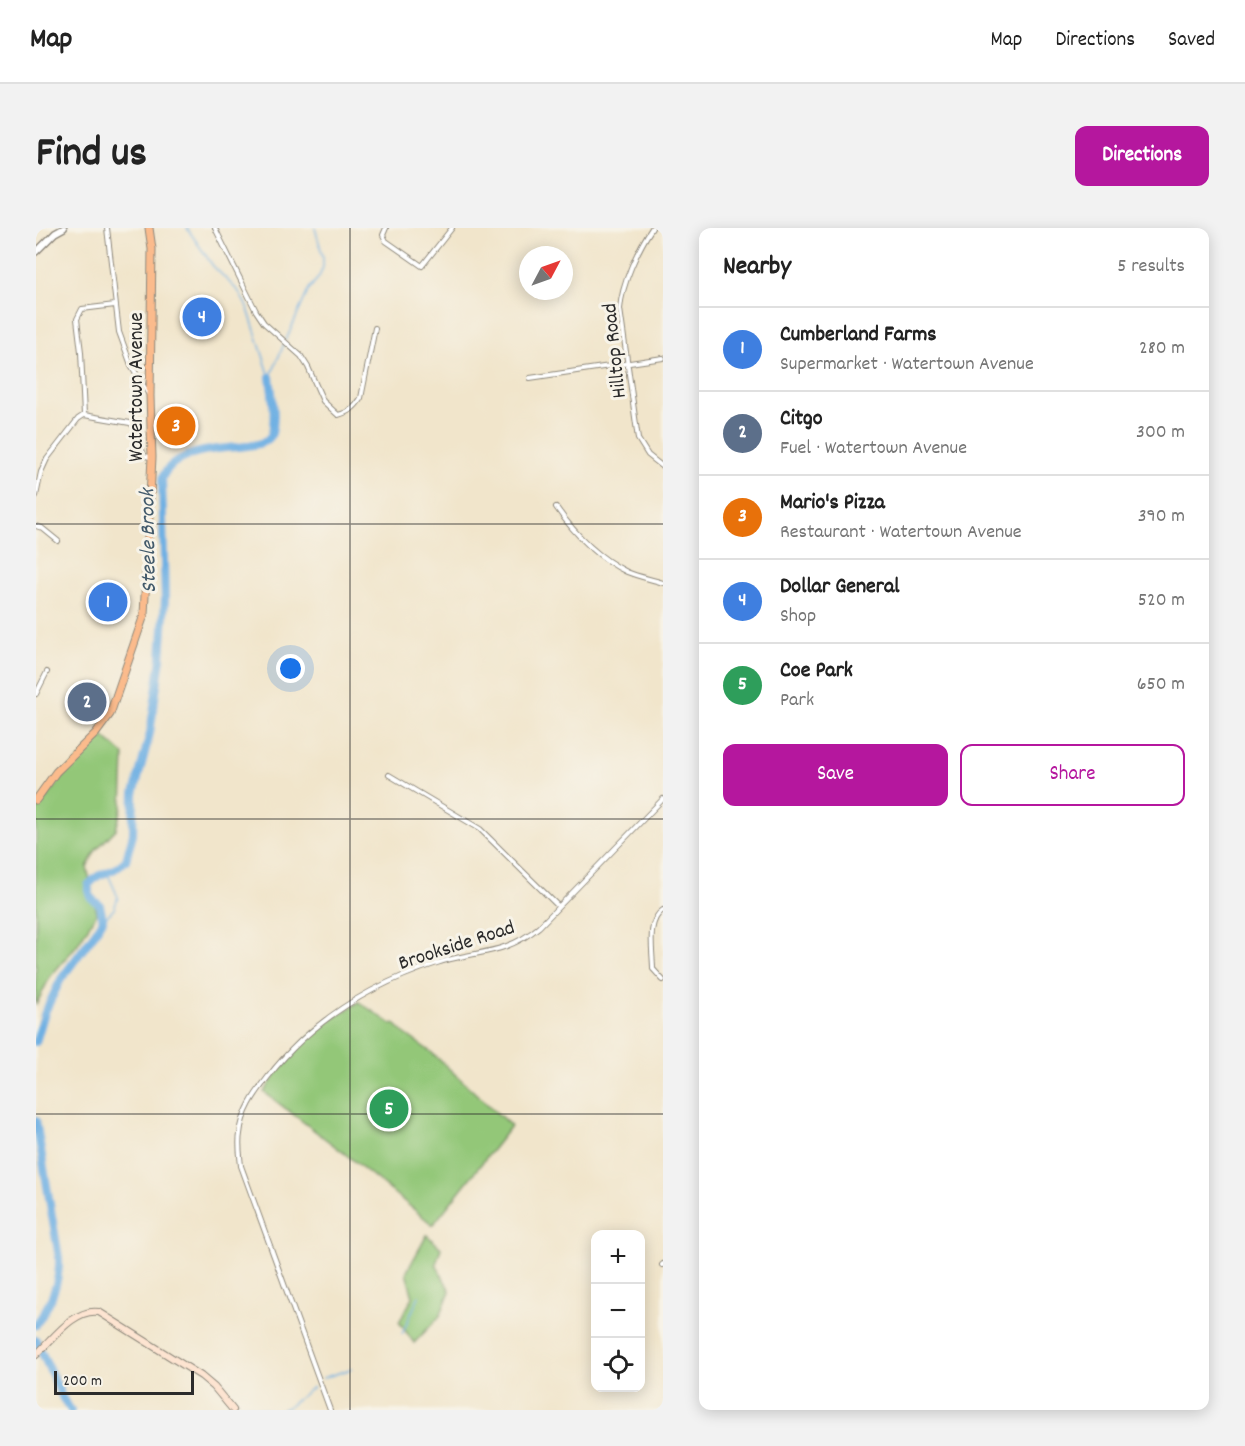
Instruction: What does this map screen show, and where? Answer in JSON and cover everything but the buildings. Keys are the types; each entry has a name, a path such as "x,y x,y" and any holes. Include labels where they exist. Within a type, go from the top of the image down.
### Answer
{"main road":[{"name":"Watertown Avenue","path":"36,800 56,772 96,733 110,714 144,615 152,457 150,396 152,249 149,228"},
{"path":"36,1355 69,1323 91,1311 99,1312 201,1376 214,1387 233,1410"}],"street":[{"path":"36,252 64,228"},
{"path":"107,228 118,332 131,365 150,396"},
{"path":"215,228 256,311 285,343 301,356 322,401 338,415 347,413 356,407 361,398 375,328"},
{"path":"386,228 383,235 386,241 422,266 452,228"},
{"name":"Hilltop Road","path":"652,228 621,294 620,309 638,439 648,456 663,466"},
{"path":"84,415 81,352 76,319 82,309 116,305"},
{"path":"530,378 663,358"},
{"path":"36,496 41,472 47,459 78,419 84,415 130,423 135,428 144,456 152,457"},
{"path":"556,507 581,538 609,562 628,572 663,583"},
{"path":"36,526 42,528 57,541"},
{"path":"36,694 47,672"},
{"path":"389,775 480,829 558,906"},
{"name":"Brookside Road","path":"330,1410 241,1166 240,1132 244,1116 261,1087 281,1060 326,1018 412,972 456,958 507,948 524,940 663,799"},
{"path":"663,910 657,914 652,924 653,969 663,980"}],"green space":[{"path":"103,736 124,755 122,807 116,829 96,850 87,867 97,913 77,945 50,977 36,1005 36,811 70,768"},
{"path":"359,1002 393,1025 394,1023 431,1052 511,1126 433,1225 264,1092 308,1038 326,1023"},
{"path":"427,1235 441,1248 436,1264 450,1291 440,1316 414,1343 399,1322 413,1297 406,1273"}],"waterway":[{"name":"Steele Brook","path":"187,228 213,266 239,292 248,309 270,377"},
{"path":"286,340 309,289 319,277 323,267 323,257 315,228"},
{"path":"271,375 284,344"},
{"name":"Steele Brook","path":"36,1042 45,1012 61,979 103,920 100,905 90,897 88,885 98,876 115,869 126,860 133,834 134,794 150,733 161,658 165,600 162,478 173,464 187,456 204,451 255,445 266,441 272,433 274,419 270,377"},
{"name":"Steele Brook","path":"103,920 114,909 118,897 107,872"},
{"name":"Steele Brook","path":"36,1120 59,1258 58,1276 53,1293 36,1325"},
{"path":"402,1334 419,1296"},
{"name":"Steele Brook","path":"36,1340 63,1399 71,1410"},
{"path":"323,1378 351,1369"},
{"path":"281,1410 313,1387"},
{"path":"236,1403 269,1410"}],"place":[{"name":"Dollar General","path":"202,317"},
{"name":"Mario's Pizza","path":"176,426"},
{"name":"Cumberland Farms","path":"108,602"},
{"name":"Citgo","path":"87,702"},
{"name":"Coe Park","path":"389,1109"}]}
